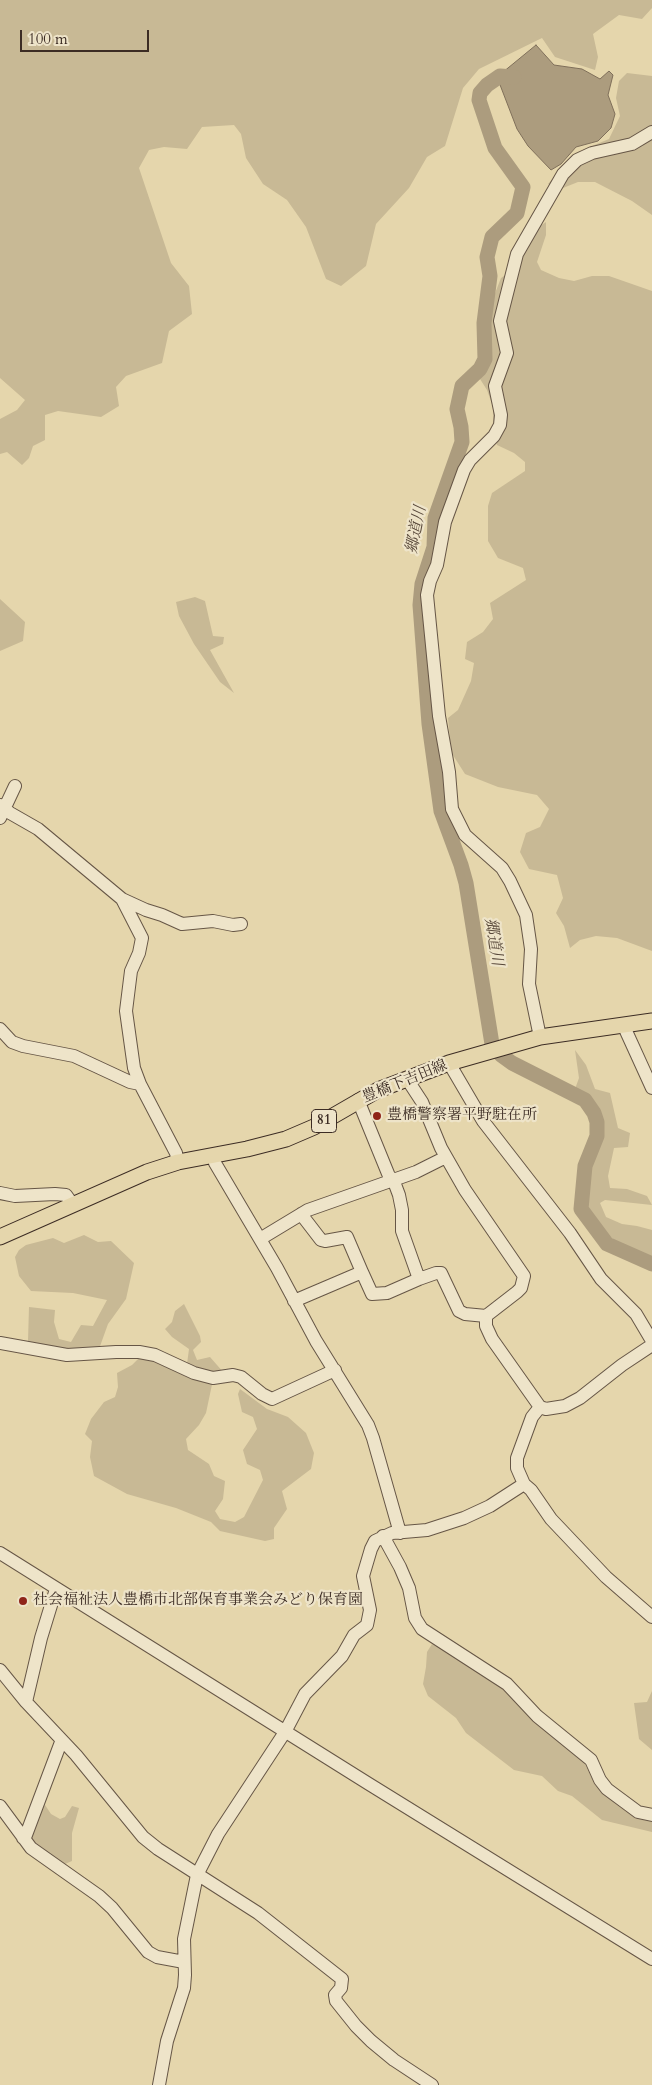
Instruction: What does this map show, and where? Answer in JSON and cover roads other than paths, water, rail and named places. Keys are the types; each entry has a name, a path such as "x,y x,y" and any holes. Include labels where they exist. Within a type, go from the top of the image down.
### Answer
{"main road":[{"name":"豊橋下吉田線","path":"0,1238 147,1172 178,1162 247,1149 286,1138 314,1127 358,1100 449,1063 540,1037 652,1021"}],"street":[{"path":"540,1037 530,992 531,943 526,915 502,868 465,835 452,808 449,772 439,716 427,595 430,581 437,566 445,522 464,470 470,460 494,436 500,426 501,415 495,386 507,353 500,321 517,254 562,174 577,160 592,153 632,144 652,132"},
{"path":"16,786 2,810 38,830 122,898 182,924 213,921 233,925 240,924"},
{"path":"122,898 142,938 139,953 131,971 126,1012 134,1068 140,1084 176,1153 178,1162"},
{"path":"625,1024 626,1031 652,1088"},
{"path":"0,1029 12,1042 74,1056 130,1082 140,1084"},
{"path":"449,1063 483,1122 570,1233 601,1279 636,1314 652,1343 580,1398 560,1407 546,1409 540,1407 492,1339 486,1326 486,1316"},
{"path":"301,1214 321,1240 325,1241 348,1236 372,1294 386,1293 419,1279 441,1273 459,1311 465,1314 486,1316 518,1292 524,1276 521,1270 481,1214 446,1157 422,1102 407,1079"},
{"path":"358,1100 389,1176 393,1179 402,1210 402,1231 419,1279"},
{"path":"214,1155 215,1162 294,1301 355,1402 373,1438 400,1532"},
{"path":"260,1239 301,1214 416,1172 446,1157"},
{"path":"0,1193 15,1196 66,1195 73,1205"},
{"path":"294,1301 362,1272"},
{"path":"0,1343 67,1355 139,1352 155,1355 213,1378 233,1375 242,1377 262,1394 272,1399 335,1370"},
{"path":"540,1407 532,1417 517,1458 518,1468 524,1484 531,1490 551,1519 575,1546 606,1577 652,1617"},
{"path":"159,2085 167,2041 184,1988 184,1939 197,1875 218,1834 285,1732 310,1688 342,1656 354,1635 367,1625 370,1610 363,1576 375,1541 383,1536 400,1532 427,1530 464,1518 490,1506 524,1484"},
{"path":"383,1536 409,1588 415,1618 422,1629 507,1684 537,1716 591,1760 600,1780 608,1789 638,1812 652,1815"},
{"path":"0,1553 285,1732 652,1958"},
{"path":"26,1702 41,1638 56,1589"},
{"path":"0,1670 61,1742 76,1755 143,1837 197,1875 258,1913 342,1979 341,1988 335,1995 336,2001 356,2026 394,2060 432,2085"},
{"path":"23,1838 26,1835 61,1742"},
{"path":"0,1806 31,1848 43,1858 78,1879 99,1896 112,1908 148,1952 157,1957 184,1962"}],"waterway":[{"name":"郷道川","path":"492,1044 466,883 441,811 429,724 420,605 422,584 434,547 435,518 462,442 457,409 462,386 480,369 485,359 484,323 490,276 487,257 492,237 517,213 523,187 495,148 479,100 480,93 487,85 500,76 514,77"},
{"name":"郷道川","path":"501,1055 512,1063 585,1100 594,1113 597,1122 597,1136 585,1166 581,1209 607,1244 652,1264"}],"place":[{"name":"豊橋警察署平野駐在所","path":"377,1116"},
{"name":"社会福祉法人豊橋市北部保育事業会みどり保育園","path":"23,1601"}]}
